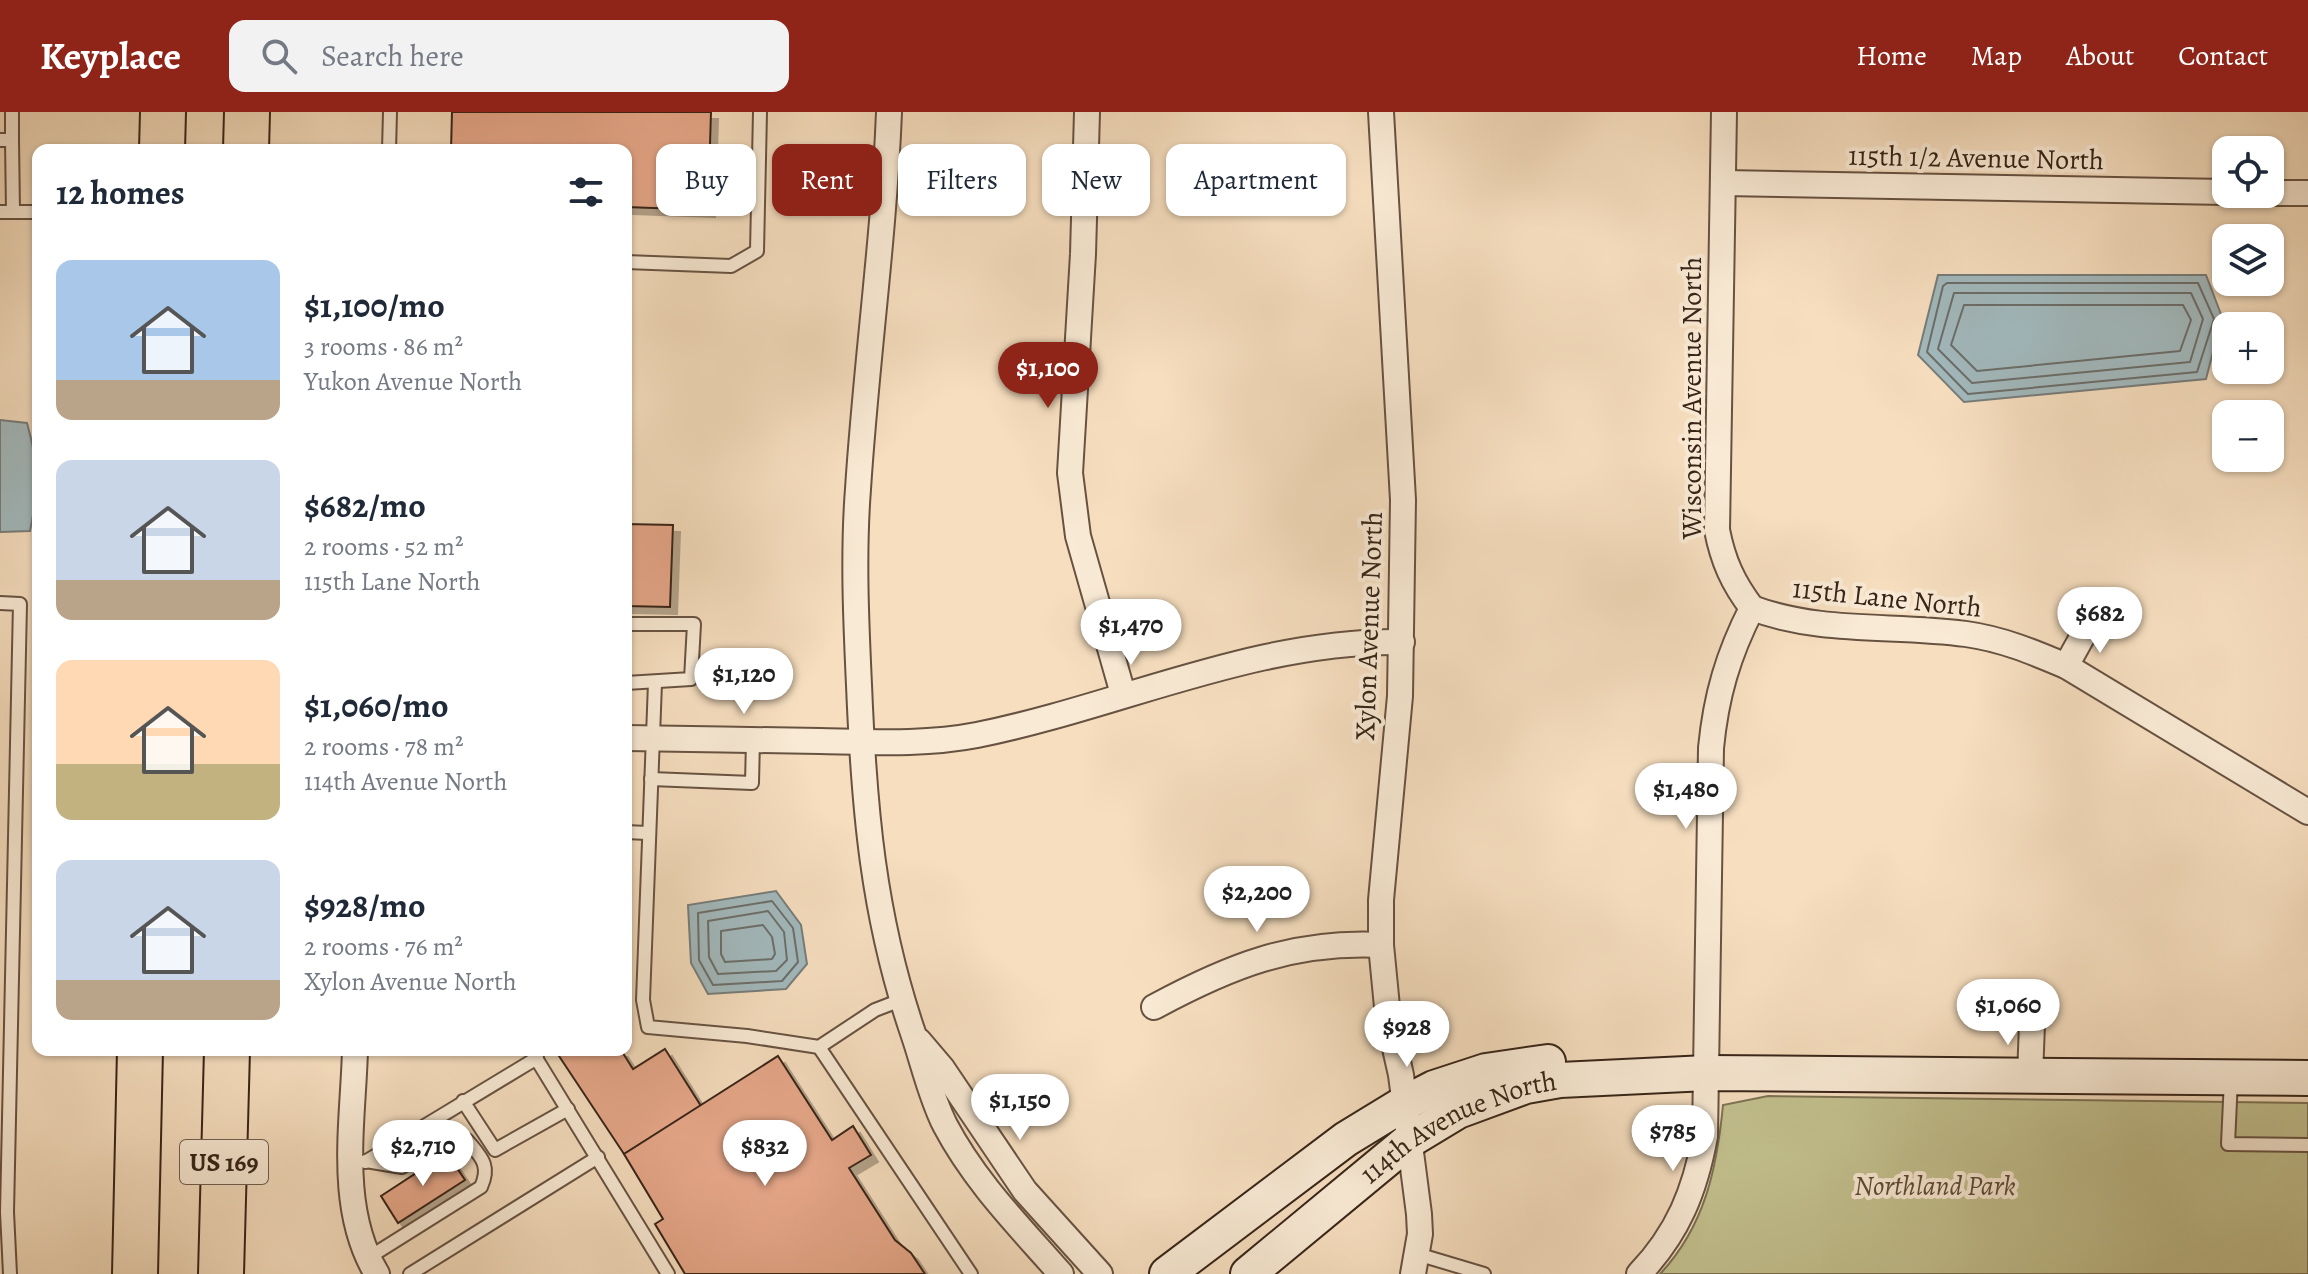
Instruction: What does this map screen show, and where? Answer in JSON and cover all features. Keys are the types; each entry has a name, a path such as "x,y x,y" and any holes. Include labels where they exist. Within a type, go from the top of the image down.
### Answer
{"highway":[{"path":"162,144 163,112"},
{"path":"246,144 247,112"},
{"path":"135,1274 140,1056"},
{"name":"US 169","path":"221,1274 227,1056"}],"street":[{"path":"889,112 883,235 858,491 856,615 861,742 873,884 901,1000 924,1077 946,1126 986,1191 1061,1274"},
{"path":"1087,112 1084,239 1070,473 1078,536 1123,694"},
{"name":"Xylon Avenue North","path":"1381,112 1403,500 1402,642 1381,945 1388,1017 1405,1103 1419,1214 1415,1264"},
{"name":"Wisconsin Avenue North","path":"1724,112 1717,530 1723,560 1736,587 1752,608"},
{"name":"115th 1/2 Avenue North","path":"1724,183 2212,192"},
{"path":"2284,193 2308,193"},
{"path":"1642,1273 1673,1233 1690,1198 1705,1136 1712,734 1719,685 1729,652 1752,608"},
{"name":"115th Lane North","path":"1752,608 1812,626 1938,631 1996,639 2066,666 2308,812"},
{"path":"2066,666 2091,621"},
{"path":"632,738 861,742 975,735 1053,717 1123,694 1279,652 1324,644 1402,642"},
{"path":"1154,1007 1217,973 1250,960 1305,948 1381,945"},
{"path":"2030,1076 2032,1024"},
{"path":"914,1036 942,1068 1025,1191 1100,1274"},
{"path":"355,1056 359,1166 354,1219 372,1266"},
{"name":"114th Avenue North","path":"1167,1274 1346,1139 1434,1088 1486,1071 1548,1062 1657,1062 1707,1073"},
{"name":"114th Avenue North","path":"1248,1274 1410,1140 1470,1106 1526,1086 1560,1080 1707,1073 2308,1078"}],"lane":[{"path":"12,112 6,140 7,212 32,212"},
{"path":"389,144 390,112"},
{"path":"632,262 731,266 757,251 760,112"},
{"path":"0,603 20,604 5,1098 4,1212 10,1274"},
{"path":"632,624 694,624 691,679 632,683"},
{"path":"655,683 643,1000 648,1027 747,1036 819,1047 875,1010 901,1000"},
{"path":"651,779 752,783 753,740"},
{"path":"632,832 647,833"},
{"path":"819,1047 971,1274"},
{"path":"359,1166 531,1056"},
{"path":"535,1056 668,1274"},
{"path":"2231,1078 2228,1144 2308,1145"},
{"path":"463,1101 495,1150 568,1109"},
{"path":"359,1166 402,1167 457,1138 467,1140 485,1162 487,1174 481,1187 372,1266"},
{"path":"410,1274 598,1157"},
{"path":"1415,1264 1484,1274"}],"green space":[{"name":"Northland Park","path":"1768,1096 2308,1103 2308,1274 1660,1274 1688,1236 1706,1195 1717,1151 1723,1105"}],"water":[{"path":"1938,275 2206,275 2220,312 2212,312 2212,356 2206,379 1964,402 1918,355"},
{"path":"0,420 27,423 32,444 30,531 0,532"},
{"path":"776,891 801,925 807,964 786,989 708,994 691,963 688,905"}],"building":[{"path":"452,112 711,112 710,144 656,144 656,208 632,207 632,144 451,144"},
{"path":"632,524 673,525 670,607 632,606"},
{"path":"665,1049 701,1106 624,1154 559,1056 625,1056 633,1069"},
{"path":"778,1056 832,1140 853,1126 871,1155 849,1168 895,1240 911,1253 925,1274 685,1274 655,1224 663,1219 624,1154"},
{"path":"447,1153 465,1180 398,1223 381,1196"}]}
